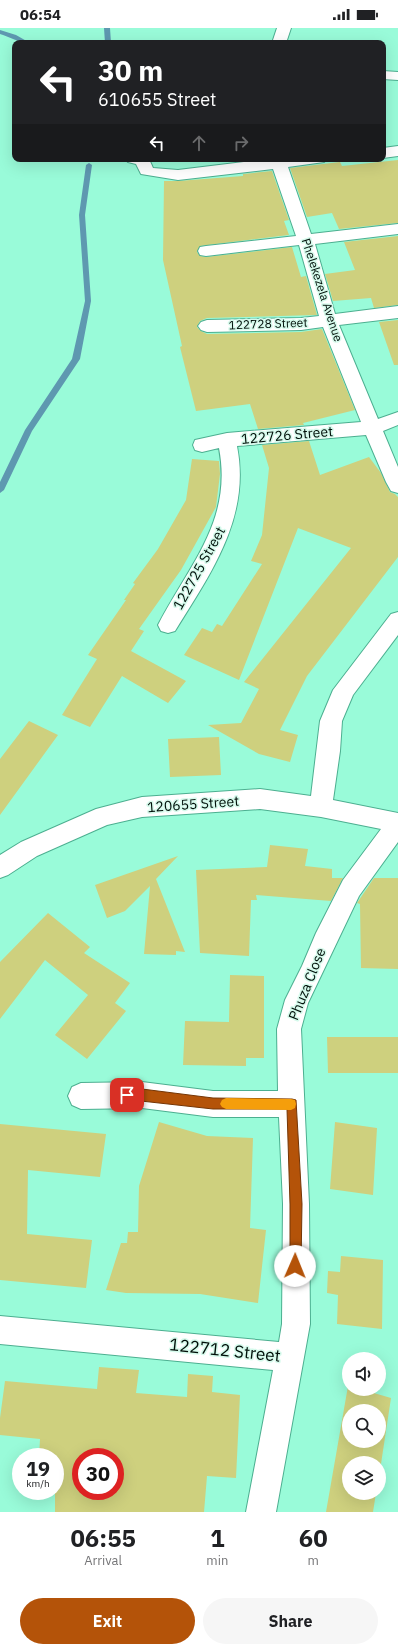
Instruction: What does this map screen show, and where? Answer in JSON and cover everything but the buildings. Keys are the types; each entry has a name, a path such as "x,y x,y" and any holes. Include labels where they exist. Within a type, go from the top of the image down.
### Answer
{"street":[{"path":"280,40 284,28"},
{"path":"386,75 398,76"},
{"path":"386,152 398,151"},
{"path":"143,162 146,170 160,174 178,175 270,162"},
{"name":"Phelekezela Avenue","path":"277,162 306,241 329,322 395,482 398,486"},
{"path":"206,251 398,230"},
{"name":"122728 Street","path":"207,326 329,322 398,312"},
{"name":"122726 Street","path":"202,445 227,440 373,428 398,418"},
{"name":"122725 Street","path":"168,625 201,571 227,517 232,492 233,459 227,440"},
{"path":"321,807 329,751 331,720 344,690 398,620"},
{"name":"120655 Street","path":"0,868 29,849 104,816 142,807 260,799 321,807 398,823"},
{"name":"Phuza Close","path":"291,1357 296,1324 296,1204 289,1029 297,1000 312,972 324,940 351,888 398,823"},
{"path":"81,1096 142,1095 213,1104 292,1104"},
{"name":"122712 Street","path":"0,1330 173,1344 291,1357 261,1512"}],"waterway":[{"path":"107,28 108,40"},
{"path":"0,32 21,40"},
{"path":"0,490 29,430 76,359 88,301 82,215 89,165"}],"slow traffic":[{"path":"226,1104 291,1104"}],"route":[{"path":"127,1095 142,1095 213,1104 292,1104 296,1204 295,1266"}]}
